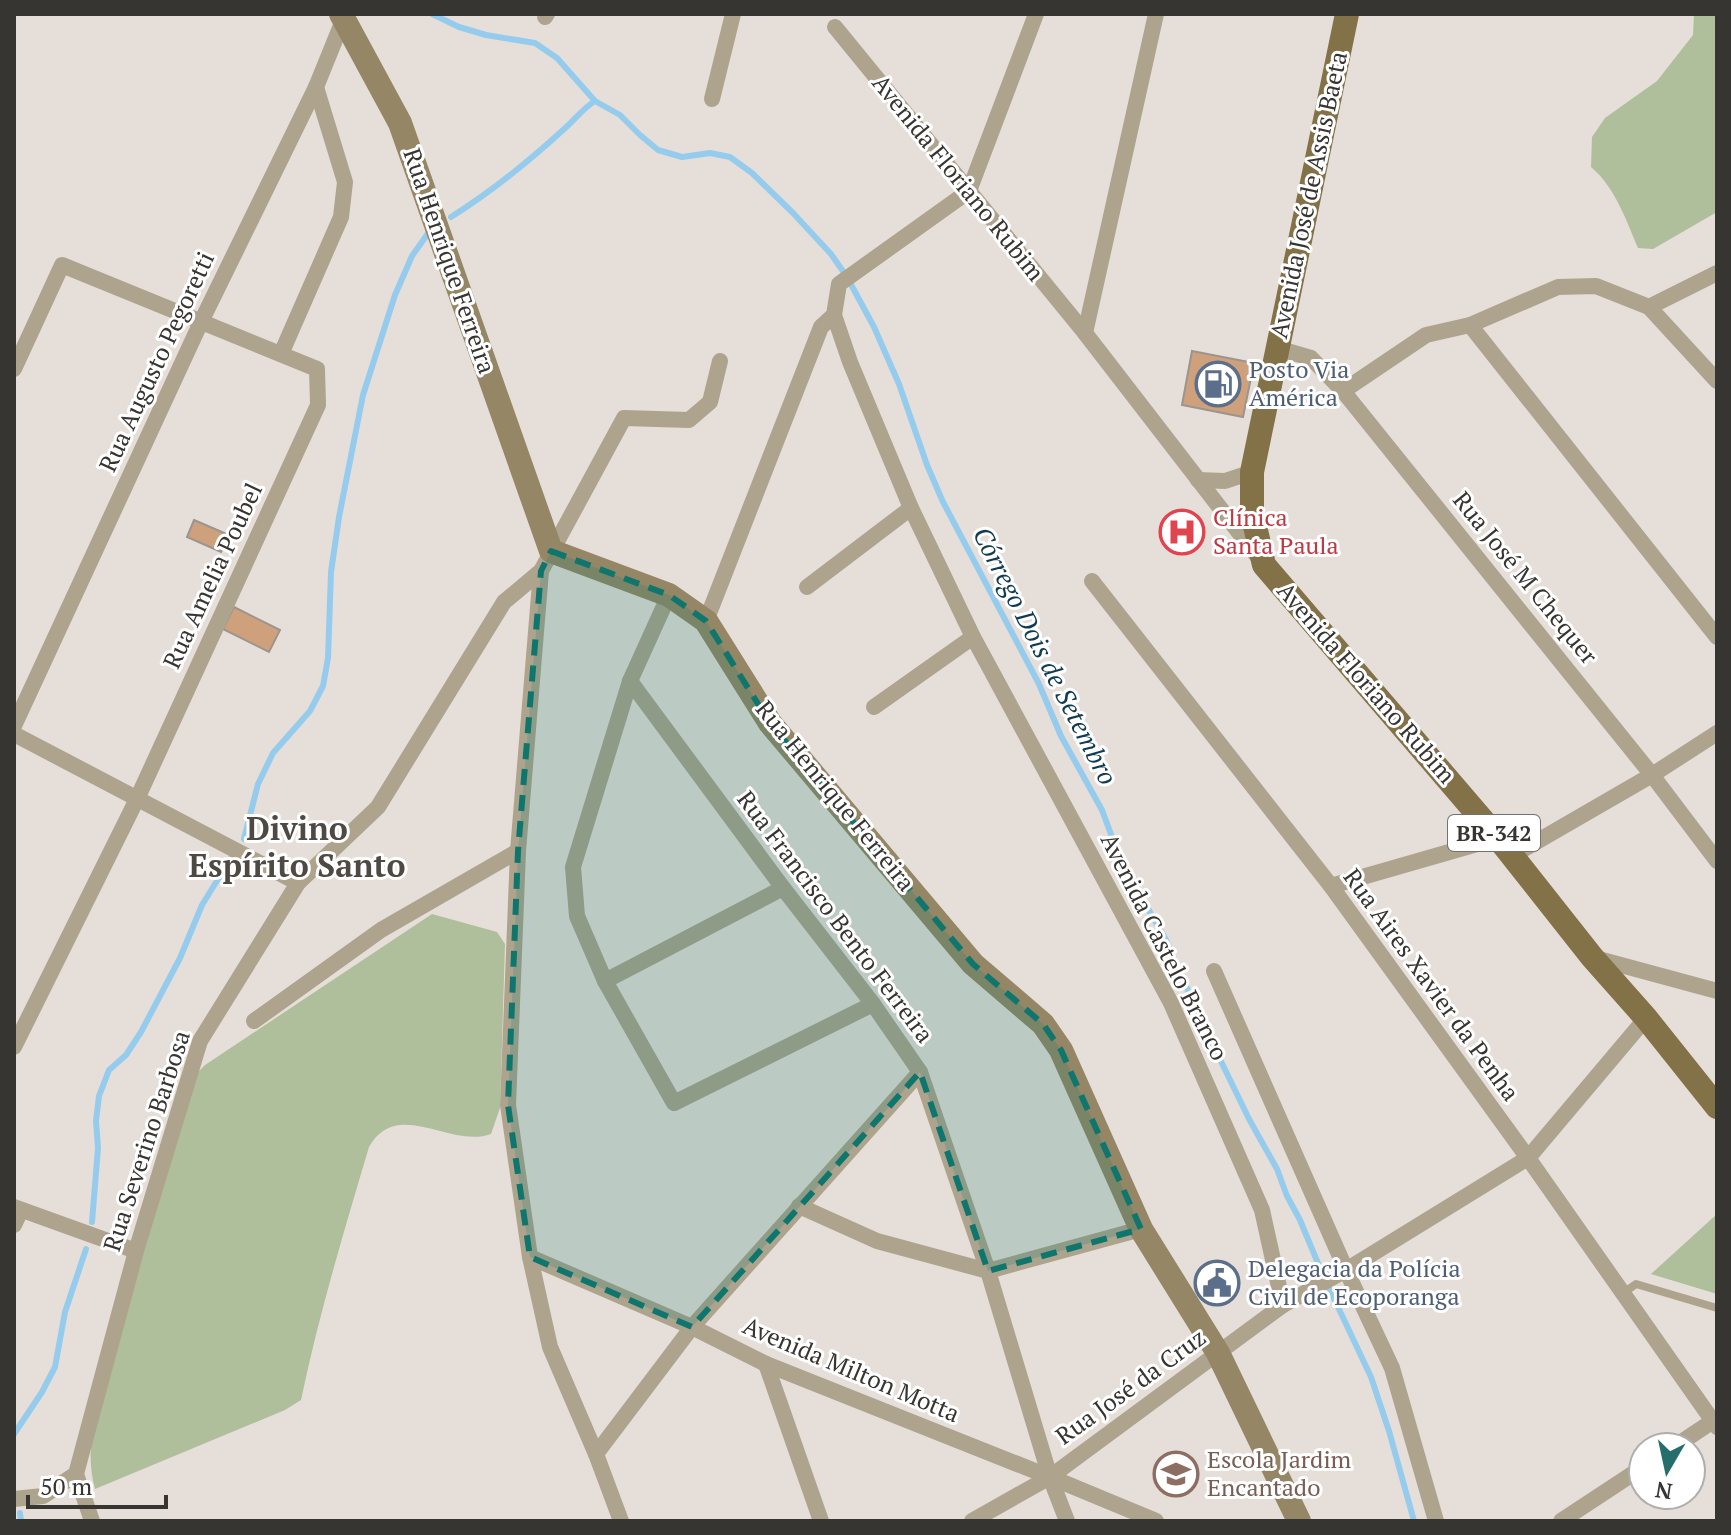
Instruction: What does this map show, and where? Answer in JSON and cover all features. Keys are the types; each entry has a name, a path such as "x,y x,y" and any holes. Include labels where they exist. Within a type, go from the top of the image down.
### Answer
{"main road":[{"name":"Avenida José de Assis Baeta","path":"1264,565 1252,513 1252,472 1346,14"},
{"name":"Avenida Floriano Rubim","path":"1264,565 1505,847 1717,1107"}],"street":[{"path":"712,99 733,14"},
{"path":"706,621 821,327 834,315 839,284 969,191 1036,14"},
{"path":"1085,333 1156,14"},
{"name":"Rua Augusto Pegoretti","path":"14,726 201,322 316,87 342,16"},
{"name":"Rua Henrique Ferreira","path":"342,16 400,123 546,561 669,595 706,621 770,723 973,964 1043,1024 1061,1050 1141,1229 1218,1353 1299,1521"},
{"name":"Avenida Floriano Rubim","path":"835,27 1085,333 1264,565"},
{"path":"281,354 341,217 345,182 316,87"},
{"name":"Rua Amelia Poubel","path":"14,369 62,265 317,369 318,405 137,799 14,1047"},
{"path":"1649,307 1717,273"},
{"path":"1343,391 1426,335 1470,325 1558,287 1596,286 1649,307 1717,381"},
{"name":"Avenida Castelo Branco","path":"834,315 850,362 911,508 973,637 1171,1003 1262,1210 1283,1305"},
{"path":"1470,325 1717,637"},
{"name":"Rua José M Chequer","path":"1277,348 1311,358 1343,391 1652,775 1717,861"},
{"path":"621,1521 550,1347 530,1257 508,1105 518,851 546,561 624,418 689,420 710,402 720,361"},
{"path":"1198,480 1225,481 1252,472"},
{"path":"807,587 911,508"},
{"name":"Rua Severino Barbosa","path":"76,1474 136,1251 200,1041 298,883 378,807 504,602 546,561"},
{"name":"Rua Aires Xavier da Penha","path":"1092,581 1331,886 1715,1424"},
{"path":"669,595 630,681 573,867 577,916 605,981 674,1103 873,1004"},
{"path":"874,707 973,637"},
{"name":"Rua Francisco Bento Ferreira","path":"630,681 873,1004 920,1072 988,1271 1050,1477 1067,1521"},
{"path":"1331,886 1505,847 1652,775 1717,733"},
{"path":"14,734 298,883"},
{"path":"254,1021 381,930 518,851"},
{"path":"605,981 783,888"},
{"path":"1592,957 1717,991"},
{"name":"Avenida Castelo Branco","path":"1214,971 1392,1368 1436,1521"},
{"name":"Rua José da Cruz","path":"972,1521 1050,1477 1283,1305 1346,1270 1528,1158 1646,1018"},
{"path":"596,1454 692,1327 920,1072"},
{"path":"799,1206 877,1241 988,1271 1141,1229"},
{"path":"16,1214 136,1251"},
{"name":"Avenida Milton Motta","path":"530,1257 692,1327 766,1364 1156,1521"},
{"path":"766,1364 821,1521"},
{"path":"14,1499 43,1496 76,1474 92,1521"},
{"path":"1561,1521 1627,1478"}],"lane":[{"path":"1622,1294 1636,1284 1717,1308"}],"highlighted area":[{"path":"551,551 669,595 706,621 770,723 973,964 1043,1024 1061,1050 1141,1229 988,1271 920,1072 692,1327 530,1257 508,1105 518,851 541,571"}],"green space":[{"path":"1694,14 1717,14 1717,212 1653,249 1638,248 1613,194 1591,167 1592,137 1605,118 1657,81 1693,35"},
{"path":"432,914 497,932 505,944 500,1108 491,1134 475,1137 410,1125 395,1126 381,1133 369,1147 324,1304 301,1400 285,1410 95,1489 91,1456 93,1424 196,1074"},
{"path":"1717,1214 1717,1294 1651,1274"}],"building":[{"name":"Posto Via América","path":"1192,351 1254,363 1243,417 1182,405"},
{"path":"194,520 229,535 221,552 187,537"},
{"path":"234,607 280,630 269,652 223,629"}],"waterway":[{"name":"Córrego Dois de Setembro","path":"432,14 486,35 535,43 557,58 595,101 620,115 658,150 682,157 710,153 730,157 752,173 793,213 831,254 847,277 874,327 899,384 943,502 1039,684 1061,736 1102,810 1122,864 1165,938 1199,1016 1277,1169 1371,1377 1414,1521"},
{"path":"451,217 523,165 595,101"},
{"path":"244,839 258,784 273,753 310,711 323,686 328,658 331,572 363,395 395,295 412,256 429,232"},
{"path":"92,1222 99,1096 109,1070 126,1055 141,1032 180,958 202,905 231,858"},
{"path":"14,1434 55,1367 65,1312 86,1249"},
{"path":"20,1513 21,1521"}],"place":[{"name":"Posto Via América","path":"1218,384"},
{"name":"Clínica Santa Paula","path":"1182,532"},
{"name":"Delegacia da Polícia Civil de Ecoporanga","path":"1217,1283"},
{"name":"Escola Jardim Encantado","path":"1176,1474"}],"district":[{"name":"Divino Espírito Santo","path":"297,848"}]}
